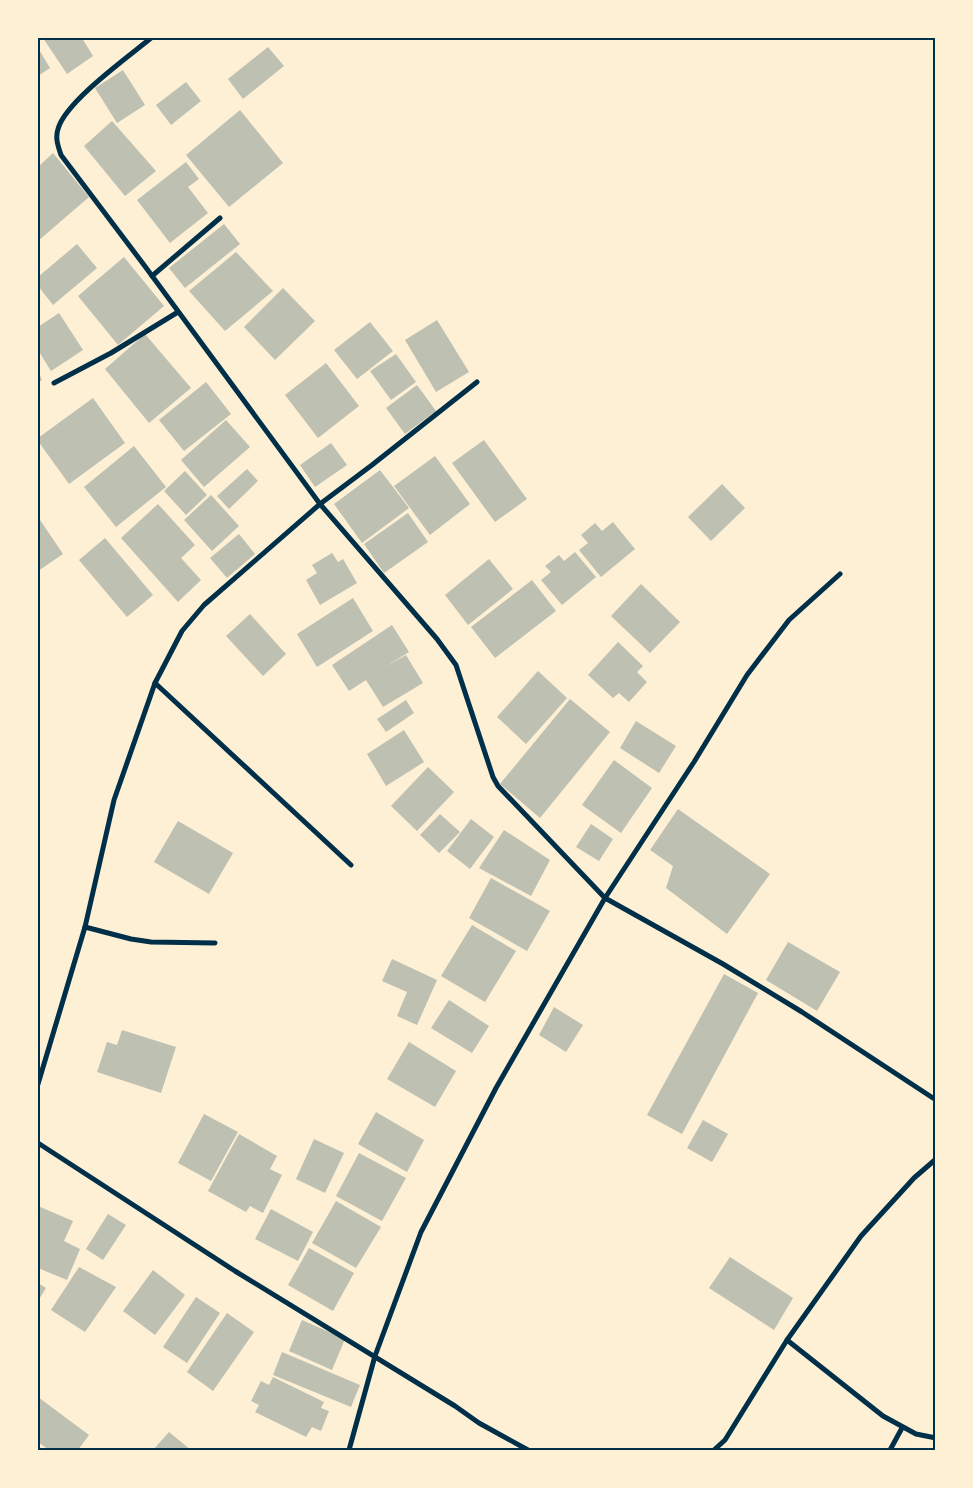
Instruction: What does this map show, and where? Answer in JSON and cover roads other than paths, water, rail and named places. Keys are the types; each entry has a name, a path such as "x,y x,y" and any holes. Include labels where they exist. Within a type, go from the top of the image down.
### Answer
{"street":[{"path":"150,38 75,101 62,118 57,130 57,143 61,155 320,504 437,639 456,665 493,777 498,786 605,898 723,964 802,1012 936,1100"},
{"path":"152,276 220,218"},
{"path":"54,383 111,353 178,312"},
{"path":"38,1084 85,927 114,800 155,682 182,631 204,605 320,504 477,382"},
{"path":"349,1450 376,1356 421,1232 496,1088 605,898 694,762 747,675 788,620 840,574"},
{"path":"155,682 351,865"},
{"path":"85,927 151,942 216,943"},
{"path":"38,1143 235,1270 376,1356 479,1423 528,1450"},
{"path":"714,1450 725,1440 787,1340 861,1236 914,1178 936,1159"},
{"path":"787,1340 883,1416 916,1434 936,1438"},
{"path":"890,1450 902,1428"}]}
